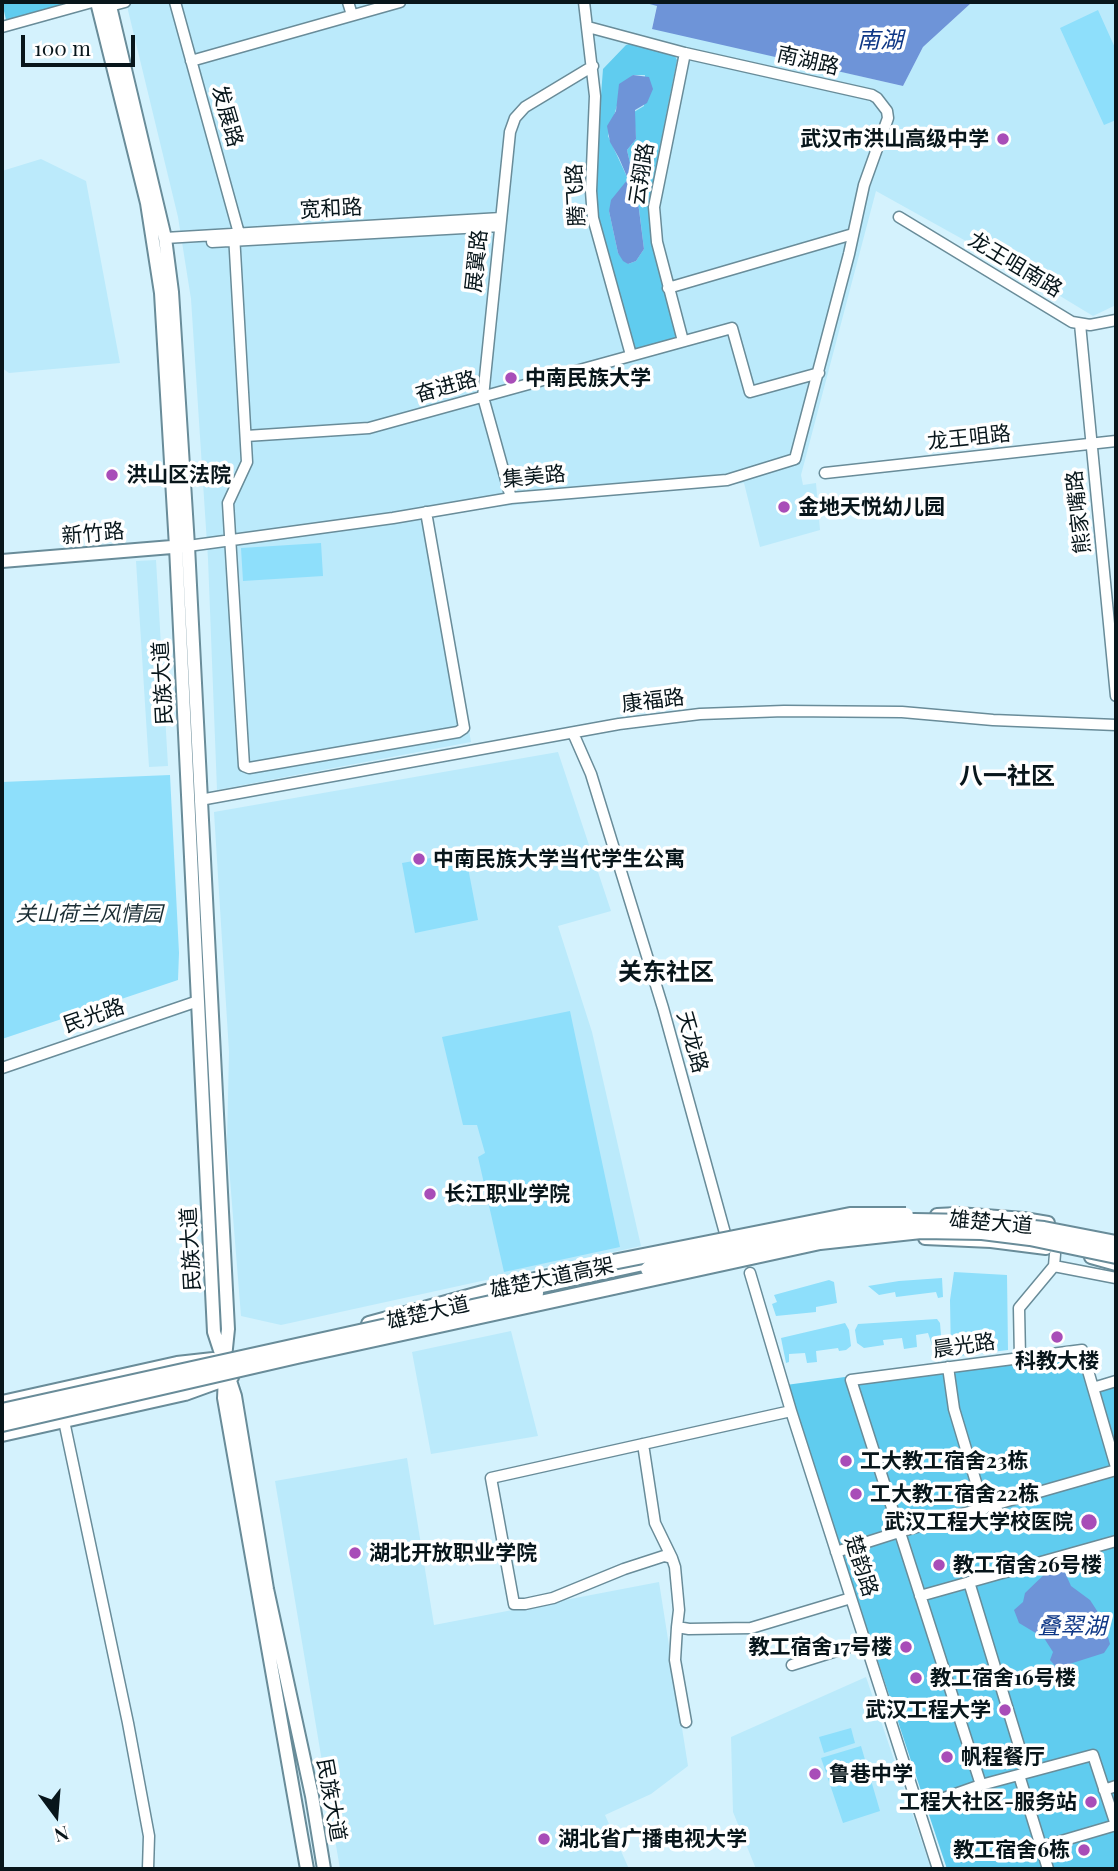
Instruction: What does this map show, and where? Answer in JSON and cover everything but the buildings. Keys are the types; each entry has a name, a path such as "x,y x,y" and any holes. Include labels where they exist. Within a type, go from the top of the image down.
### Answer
{"highway":[{"path":"369,1324 505,1287 626,1259 850,1214 898,1214 970,1222"},
{"name":"雄楚大道高架","path":"2,1411 819,1231 914,1221 970,1222 1044,1229 1116,1241"},
{"name":"雄楚大道高架","path":"2,1424 351,1344 820,1242 921,1231 982,1232 1030,1238 1116,1256"}],"main road":[{"name":"民族大道","path":"101,4 165,241 172,292 198,1000 214,1332 235,1396 260,1553 312,1797 324,1869"},
{"name":"民族大道","path":"101,4 159,270 201,800 228,1329 224,1398 307,1869"},
{"name":"新竹路","path":"2,561 182,546"},
{"name":"雄楚大道","path":"2,1436 184,1394 225,1368 369,1324 821,1225 872,1218 958,1214 1024,1219 1076,1228 1116,1241"},
{"path":"1071,1252 1063,1249 1059,1241 1066,1230 1076,1228"},
{"name":"雄楚大道","path":"2,1402 177,1363 225,1368 506,1314 824,1246 867,1240 923,1237 991,1241 1071,1252 1116,1264"}],"street":[{"path":"2,27 101,4 125,2"},
{"name":"发展路","path":"175,2 238,237 247,462 228,503 244,765 249,768 458,732 464,728 426,512"},
{"path":"348,2 352,15"},
{"path":"191,61 400,2"},
{"name":"腾飞路","path":"584,2 595,96 591,191 593,218 631,355"},
{"name":"南湖路","path":"588,27 685,53 872,95 887,111 888,118 864,185 819,373"},
{"name":"云翔路","path":"683,341 657,242 654,207 685,53"},
{"name":"展翼路","path":"511,498 483,397 509,137 512,122 530,103 593,66"},
{"name":"龙王咀南路","path":"899,217 1072,322 1080,324"},
{"name":"宽和路","path":"165,241 500,222"},
{"path":"668,288 853,234"},
{"path":"1080,324 1116,320"},
{"name":"熊家嘴路","path":"1080,324 1116,696"},
{"name":"奋进路","path":"246,436 359,430 732,328 750,392 819,373"},
{"name":"集美路","path":"182,546 511,498 727,480 795,459 819,373"},
{"name":"龙王咀路","path":"825,473 1116,441"},
{"name":"康福路","path":"201,800 619,724 700,714 785,711 902,712 1116,725"},
{"name":"天龙路","path":"573,733 591,774 663,1008 728,1244"},
{"name":"民光路","path":"2,1068 198,1000"},
{"path":"1020,1358 1019,1308 1054,1266 1055,1254"},
{"path":"1054,1266 1116,1278"},
{"name":"楚韵路","path":"750,1273 791,1411 938,1869"},
{"name":"晨光路","path":"899,1532 851,1380 1082,1350 1093,1388"},
{"path":"948,1367 954,1409 984,1509"},
{"path":"836,1552 1116,1469 1093,1388 1116,1381"},
{"path":"672,1558 664,1556 624,1569 553,1598 514,1604 491,1478 791,1411"},
{"path":"64,1421 128,1723 149,1836 148,1869"},
{"path":"643,1444 655,1523 672,1558 679,1610 675,1660 686,1722"},
{"path":"899,1532 981,1784"},
{"path":"920,1596 1116,1541"},
{"path":"969,1582 1048,1869"},
{"path":"677,1627 751,1628 851,1598"},
{"path":"792,1665 865,1642"},
{"path":"933,1802 981,1784 1093,1755 1116,1825 1041,1847"},
{"path":"1104,1790 1116,1786"}],"shaded area":[{"path":"2,2 72,2 6,20"},
{"name":"中南民族大学","path":"126,2 642,2 657,5 652,28 903,86 923,47 970,4 1116,2 1116,305 1093,316 1009,265 876,191 801,475 803,485 816,483 820,530 760,547 744,483 495,507 433,517 471,742 217,790 208,559 191,299 178,217"},
{"path":"626,45 674,54 677,60 651,192 650,210 678,334 676,339 636,349 632,346 598,224 594,188 603,69","holes":["633,75 645,75 644,106 634,112 636,139 627,150 637,193 644,249 636,261 628,264 618,253 609,211 627,177 608,136 618,93"]},
{"path":"41,159 86,181 120,363 9,373 2,368 2,171"},
{"path":"156,560 168,766 149,767 136,561"},
{"path":"558,752 611,911 558,926 592,1032 641,1246 281,1325 241,1316 227,1142 229,1052 214,812"},
{"path":"511,1331 538,1436 431,1454 412,1352"},
{"name":"武汉工程大学","path":"1082,1350 1093,1388 1116,1381 1116,1869 947,1869 786,1385 1014,1354 1020,1358"},
{"path":"407,1458 434,1625 659,1582 688,1766 651,1794 605,1815 629,1869 340,1869 275,1481"},
{"name":"鲁巷中学","path":"866,1677 931,1869 756,1869 733,1812 731,1737"}],"green space":[{"path":"1098,10 1116,50 1116,120 1104,125 1060,28"},
{"path":"321,543 323,576 243,581 241,548"},
{"name":"关山荷兰风情园","path":"170,775 178,980 2,1039 2,782"},
{"path":"465,852 478,920 415,933 402,863"},
{"path":"570,1011 620,1247 504,1272 478,1157 485,1153 477,1125 463,1125 442,1037"},
{"path":"954,1272 1007,1275 1008,1350 951,1357 950,1300"},
{"path":"942,1278 943,1297 938,1298 936,1292 896,1297 895,1292 879,1295 868,1286 899,1281"},
{"path":"829,1280 834,1282 837,1303 816,1307 816,1312 776,1316 772,1304 777,1302 774,1295"},
{"path":"937,1319 940,1323 942,1348 933,1348 928,1333 916,1335 917,1347 904,1349 902,1338 883,1340 884,1345 864,1348 857,1343 855,1330 858,1324"},
{"path":"845,1323 849,1330 851,1346 846,1350 839,1351 838,1348 816,1351 817,1362 807,1363 805,1353 789,1354 789,1362 786,1363 781,1338"},
{"path":"851,1728 855,1743 824,1753 819,1737"},
{"path":"861,1746 880,1811 843,1823 821,1758"}],"water":[{"name":"南湖","path":"642,2 976,2 970,4 923,47 903,86 652,29 657,6"},
{"path":"633,75 649,77 653,89 647,103 635,110 636,139 627,150 637,194 644,249 636,261 628,264 618,253 609,211 611,200 628,179 610,142 607,126 616,111 619,84"},
{"name":"叠翠湖","path":"1053,1566 1062,1566 1071,1586 1090,1600 1103,1620 1110,1644 1104,1653 1060,1667 1056,1667 1050,1660 1053,1652 1044,1638 1019,1623 1014,1610 1023,1602 1025,1593"}],"place":[{"name":"武汉市洪山高级中学","path":"1003,139"},
{"name":"中南民族大学","path":"511,378"},
{"name":"洪山区法院","path":"112,475"},
{"name":"金地天悦幼儿园","path":"784,507"},
{"name":"中南民族大学当代学生公寓","path":"419,859"},
{"name":"长江职业学院","path":"430,1194"},
{"name":"科教大楼","path":"1057,1337"},
{"name":"工大教工宿舍23栋","path":"846,1461"},
{"name":"工大教工宿舍22栋","path":"856,1494"},
{"name":"武汉工程大学校医院","path":"1089,1522"},
{"name":"湖北开放职业学院","path":"355,1553"},
{"name":"教工宿舍26号楼","path":"939,1565"},
{"name":"教工宿舍17号楼","path":"906,1647"},
{"name":"教工宿舍16号楼","path":"916,1678"},
{"name":"武汉工程大学","path":"1005,1710"},
{"name":"帆程餐厅","path":"947,1757"},
{"name":"鲁巷中学","path":"815,1774"},
{"name":"工程大社区-服务站","path":"1091,1802"},
{"name":"湖北省广播电视大学","path":"544,1839"},
{"name":"教工宿舍6栋","path":"1084,1850"}],"district":[{"name":"八一社区","path":"1007,777"},
{"name":"关东社区","path":"666,973"}]}
